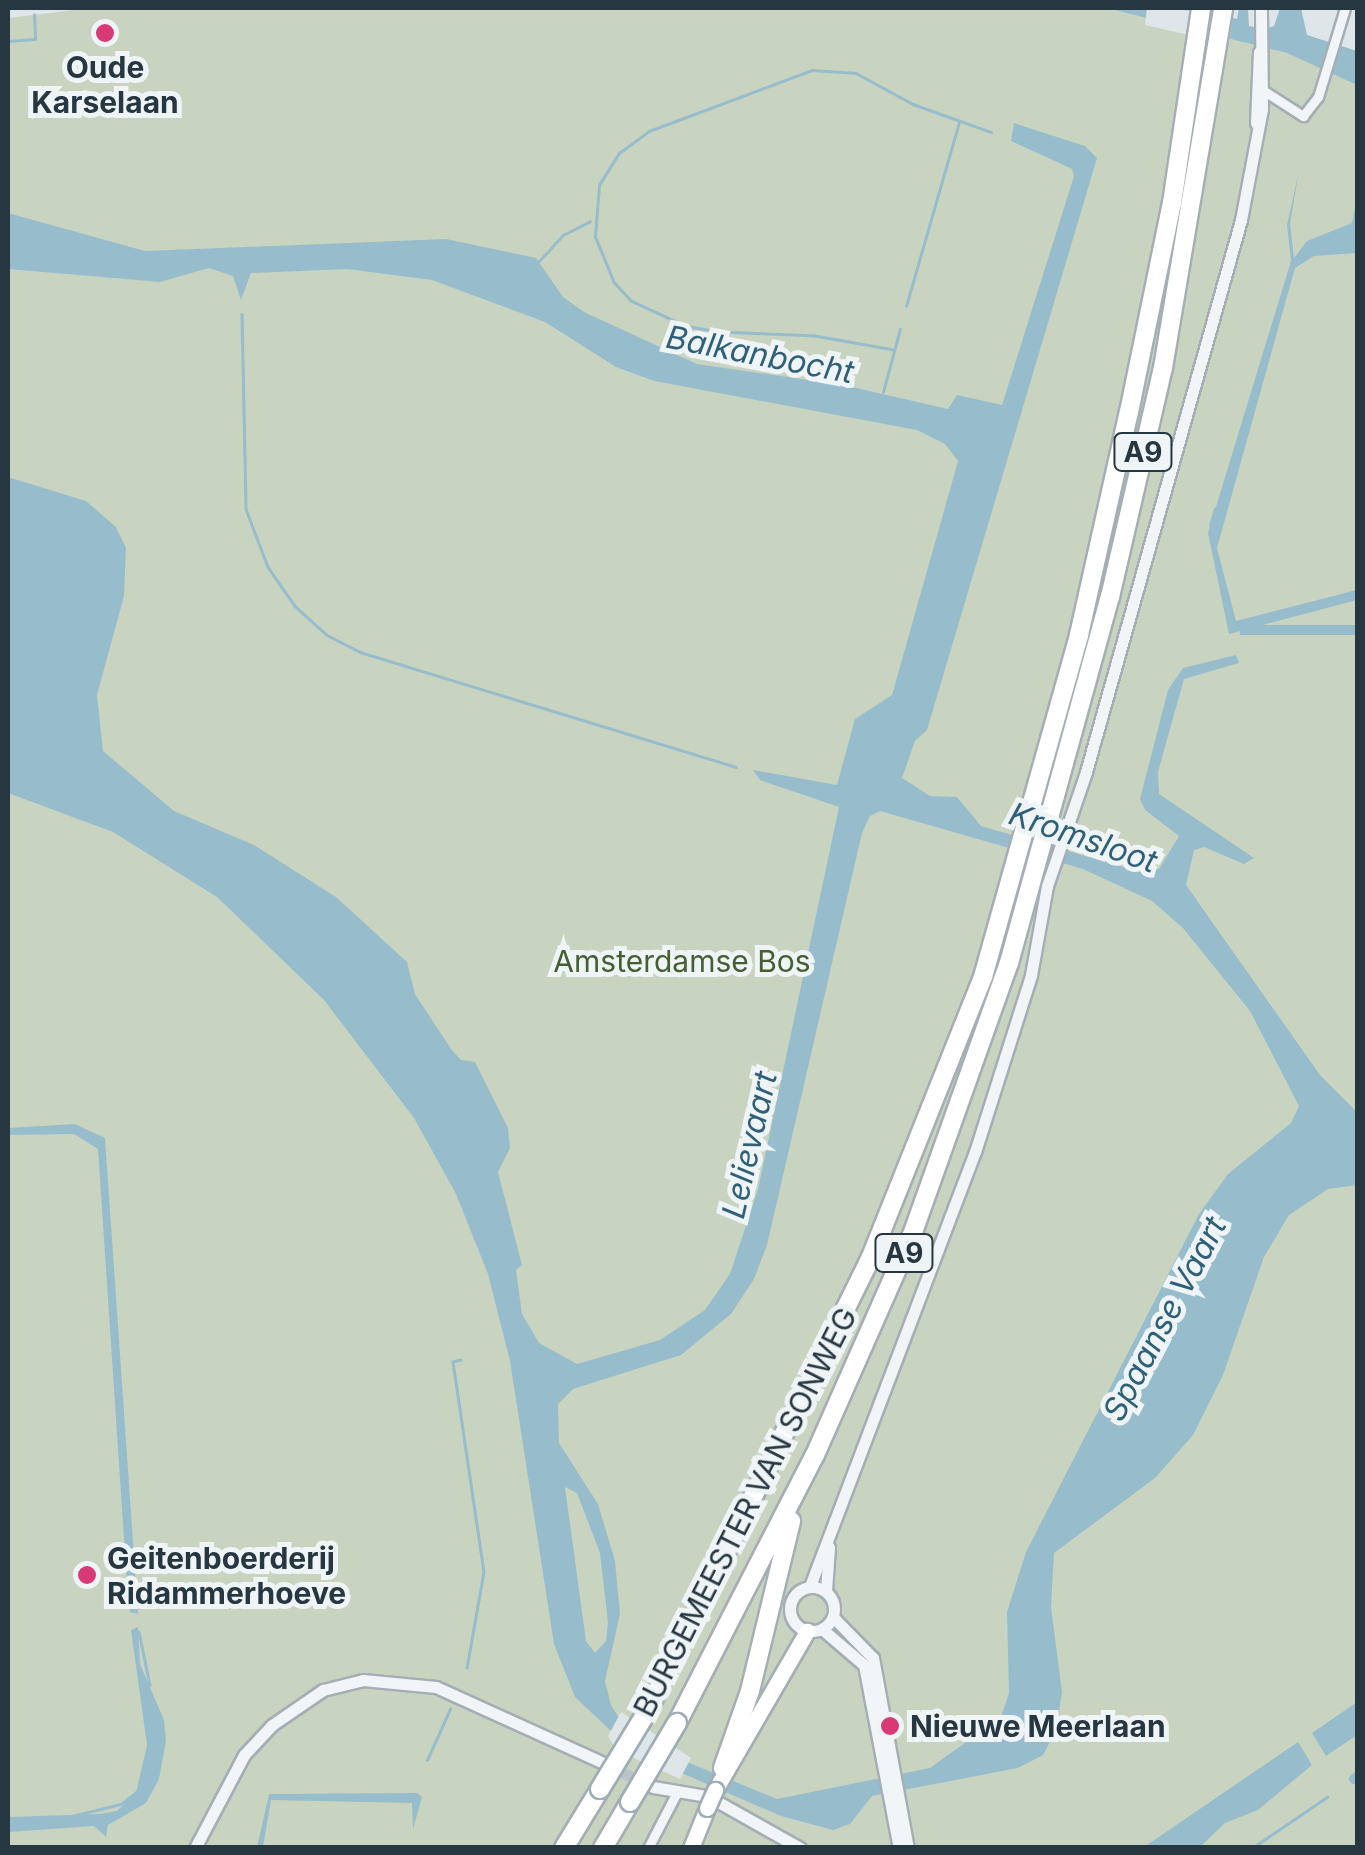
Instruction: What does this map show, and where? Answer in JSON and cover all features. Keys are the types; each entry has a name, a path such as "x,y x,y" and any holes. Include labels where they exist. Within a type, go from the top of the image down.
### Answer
{"highway":[{"name":"BURGEMEESTER VAN SONWEG","path":"564,1848 648,1710 904,1184 956,1056 1028,822 1130,412 1201,8"},
{"name":"BURGEMEESTER VAN SONWEG","path":"603,1848 677,1723 815,1455 912,1235 1040,885 1163,368 1224,8"},
{"name":"A9","path":"724,1768 815,1455"}],"main road":[{"path":"691,1848 724,1768 814,1630"}],"street":[{"path":"1260,88 1303,116 1322,83 1345,8"},
{"path":"1057,824 1086,772 1238,230 1256,129 1261,14"},
{"path":"888,1765 864,1665 814,1630 794,1622 790,1607 796,1593 810,1586 975,1152 1030,975 1040,885"},
{"path":"829,1538 826,1591 833,1617 873,1658 888,1765 908,1848"},
{"path":"810,1586 826,1591"},
{"path":"814,1630 833,1617"},
{"path":"195,1848 244,1756 272,1724 323,1690 364,1680 436,1688 606,1764"},
{"path":"653,1787 709,1802 800,1848"},
{"path":"648,1848 676,1794"},
{"path":"895,1803 898,1848"}],"green space":[{"name":"Amsterdamse Bos","path":"91,8 1107,8 1357,63 1357,1847 8,1847 8,18"}],"water":[{"path":"1107,8 1193,8 1237,19 1239,8 1248,8 1249,26 1266,29 1274,26 1280,8 1301,8 1307,35 1357,51 1357,85 1287,53"},
{"name":"Spaanse Vaart","path":"1014,123 1085,146 1097,158 927,730 915,741 902,778 930,796 957,797 981,826 1141,872 1159,869 1179,836 1145,810 1140,799 1168,690 1183,668 1236,655 1239,663 1184,679 1158,772 1159,794 1254,858 1244,864 1204,847 1194,850 1186,885 1320,1075 1357,1112 1358,1185 1328,1189 1289,1215 1264,1257 1223,1375 1193,1435 1155,1478 1054,1553 1051,1607 1062,1692 1056,1730 1043,1755 1018,1768 872,1796 850,1824 833,1830 781,1816 663,1765 611,1731 575,1697 554,1644 510,1361 488,1274 456,1194 414,1118 324,1000 217,897 113,832 8,793 8,477 86,501 116,527 126,548 124,596 97,695 103,751 174,811 254,845 336,897 407,962 415,994 451,1049 461,1060 475,1062 508,1128 510,1148 498,1172 522,1265 516,1270 522,1314 539,1343 577,1364 660,1340 705,1310 730,1274 758,1189 839,807 760,780 753,770 837,785 855,719 892,695 958,461 945,444 917,430 654,381 616,367 545,322 432,280 347,269 251,273 241,300 233,276 209,268 160,282 8,269 8,213 145,251 446,239 536,258 563,297 584,312 697,364 843,385 948,409 957,395 1002,405 1074,176 1072,169 1011,141","holes":["880,811 1083,869 1152,901 1183,928 1250,1011 1299,1106 1291,1123 1228,1174 1199,1214 1026,1552 1007,1612 1009,1693 1001,1717 930,1768 777,1799 687,1762 622,1723 611,1705 605,1681 620,1614 615,1561 598,1504 559,1443 558,1404 573,1389 681,1355 731,1314 754,1279 767,1245 862,833 870,816","565,1487 577,1493 600,1553 608,1622 606,1641 595,1653 586,1641"]},
{"path":"1299,171 1290,223 1294,258 1307,241 1352,223 1357,197 1357,253 1314,256 1295,268 1217,548 1236,621 1357,590 1357,600 1229,634 1208,533 1291,261 1287,225"},
{"path":"1240,625 1357,625 1357,635 1240,635"},
{"path":"75,1124 105,1138 138,1614 130,1612 126,1569 98,1149 74,1134 8,1135 8,1128"},
{"path":"138,1627 140,1664 164,1720 166,1741 159,1779 146,1803 108,1825 106,1837 94,1826 8,1832 8,1817 117,1811 136,1793 147,1745 131,1630"},
{"path":"1357,1702 1357,1735 1326,1756 1312,1733"},
{"path":"1298,1742 1312,1765 1258,1810 1225,1823 1200,1847 1144,1847"},
{"path":"417,1793 422,1797 413,1829 412,1803 271,1800 263,1847 257,1847 269,1794"}],"pier":[{"path":"1147,8 1233,13 1229,44 1145,25"},
{"path":"621,1712 691,1758 680,1779 616,1750 608,1736"}],"waterway":[{"path":"8,41 35,39 34,15"},
{"name":"Balkanbocht","path":"894,350 815,336 718,332 685,326 631,301 614,283 595,237 599,185 619,153 649,131 812,70 856,73 913,104 991,132"},
{"path":"906,306 959,122"},
{"path":"539,261 563,235 590,221"},
{"path":"242,314 246,509 268,567 295,606 327,635 360,652 736,767"},
{"path":"883,392 900,329"},
{"path":"1210,525 1215,509"},
{"path":"1320,601 1358,591"},
{"path":"461,1360 453,1362 484,1572 467,1668"},
{"path":"139,1632 150,1685"},
{"path":"427,1760 450,1709"},
{"path":"1354,1779 1358,1776"},
{"path":"68,1817 121,1804 139,1790"},
{"path":"1252,1848 1327,1797"}],"tunnel":[{"path":"607,1765 645,1783"}],"place":[{"name":"Oude Karselaan","path":"105,33"},
{"name":"Geitenboerderij Ridammerhoeve","path":"87,1575"},
{"name":"Nieuwe Meerlaan","path":"890,1726"}],"water label":[{"name":"Kromsloot","path":"1083,838"},
{"name":"Lelievaart","path":"750,1145"}]}
